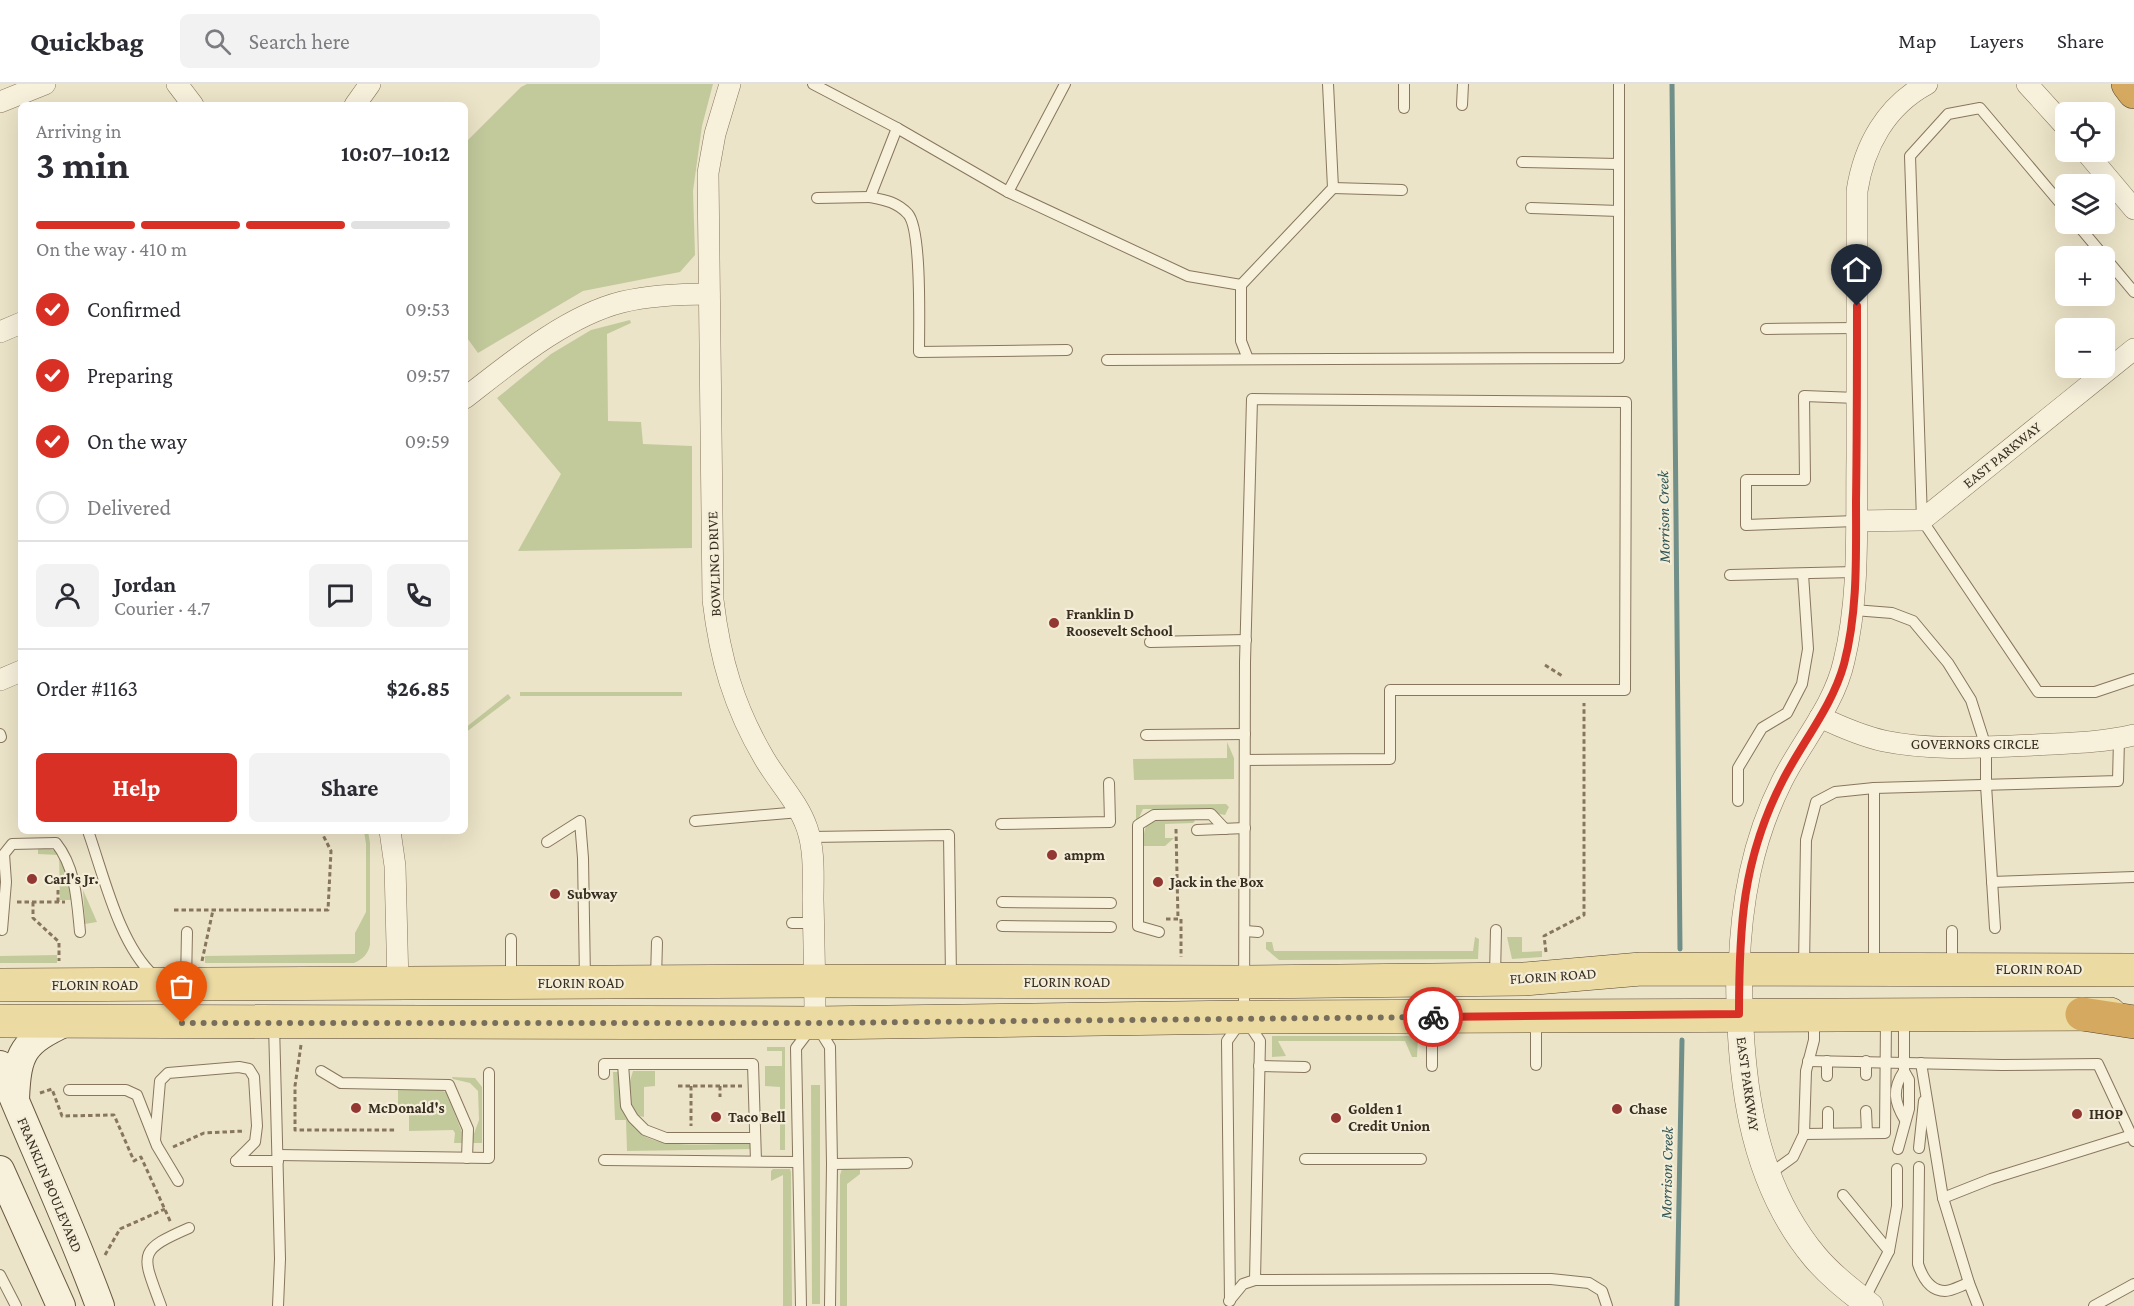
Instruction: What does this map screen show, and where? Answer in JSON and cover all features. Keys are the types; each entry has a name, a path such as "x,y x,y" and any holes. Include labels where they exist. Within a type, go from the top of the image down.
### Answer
{"highway":[{"path":"2129,84 2134,90"},
{"path":"2082,1014 2134,1022"}],"main road":[{"name":"FLORIN ROAD","path":"0,985 183,979 398,984 656,982 692,978 815,981 1245,982 1496,980 1641,969 2134,970"},
{"path":"0,1022 815,1023 1244,1017 2134,1014"},
{"path":"27,1097 16,1073 23,1052 31,1041 45,1031 66,1022"},
{"name":"FRANKLIN BOULEVARD","path":"0,1065 27,1097 34,1149 70,1227 100,1306"},
{"path":"0,1170 60,1306"}],"street":[{"path":"0,102 45,84"},
{"path":"177,84 191,102"},
{"path":"357,102 370,84"},
{"name":"BOWLING DRIVE","path":"730,84 715,134 708,173 713,588 717,635 725,670 752,737 770,768 801,812 810,837 815,1023"},
{"path":"2027,84 2055,115"},
{"name":"EAST PARKWAY","path":"1865,1304 1842,1285 1803,1242 1781,1206 1758,1146 1743,1065 1739,1014 1740,932 1745,892 1766,816 1783,780 1830,700 1843,665 1854,610 1857,191 1865,155 1883,122 1918,86"},
{"path":"2094,162 2134,209"},
{"path":"468,396 529,349 591,315 619,303 678,294 709,294"},
{"path":"0,332 18,324"},
{"name":"EAST PARKWAY","path":"1922,520 2134,349"},
{"path":"1856,521 1922,520"},
{"path":"0,680 18,673"},
{"name":"GOVERNORS CIRCLE","path":"1820,717 1882,741 1920,746 1986,747 2101,742 2127,737"},
{"path":"392,834 398,984"}],"lane":[{"path":"813,84 897,128 1008,192 1188,276 1241,285"},
{"path":"1008,192 1065,84"},
{"path":"1248,359 1241,341 1241,285 1333,188 1328,84"},
{"path":"1404,84 1404,108"},
{"path":"1462,105 1463,84"},
{"path":"1107,360 1619,358 1619,84"},
{"path":"2055,197 1980,108 1948,114 1910,156 1922,520 2038,692 2095,692 2134,679"},
{"path":"870,197 897,128"},
{"path":"1522,162 1618,164"},
{"path":"1333,188 1402,190"},
{"path":"817,198 870,197 893,202 909,215 916,234 920,352 1067,350"},
{"path":"1531,208 1619,211"},
{"path":"2085,234 2134,292"},
{"path":"1766,329 1857,328"},
{"path":"1856,521 1746,525 1746,480 1805,480 1804,396 1857,398"},
{"path":"1228,1303 1227,1041 1244,1017 1245,982 1245,760 1245,734 1251,399 1626,402 1624,690 1389,690 1390,759 1245,760"},
{"path":"1730,575 1855,572"},
{"path":"1738,801 1738,768 1762,728 1787,713 1802,684 1808,649 1803,573"},
{"path":"1854,610 1892,613 1913,621 1948,663 1971,700 1986,747 1986,785 1995,928"},
{"path":"1150,642 1246,640"},
{"path":"1146,735 1245,734"},
{"path":"1804,970 1806,840 1816,802 1834,792 1874,788 2118,781 2127,737"},
{"path":"1001,824 1110,822 1109,783"},
{"path":"1874,788 1874,969"},
{"path":"695,821 801,812"},
{"path":"1159,932 1138,926 1138,825 1154,815 1211,814 1224,829"},
{"path":"547,842 580,821 584,858 585,983"},
{"path":"1197,830 1245,828"},
{"path":"89,834 126,939 142,966 183,979 187,932"},
{"path":"810,837 949,835 951,981"},
{"path":"2,930 6,882 4,854 12,844 56,843 62,852 76,888 80,932"},
{"path":"1992,882 2134,877"},
{"path":"1002,902 1111,903"},
{"path":"792,923 814,923"},
{"path":"1002,926 1111,927"},
{"path":"1496,930 1496,980"},
{"path":"1245,931 1258,932"},
{"path":"1952,931 1952,969"},
{"path":"511,939 511,983"},
{"path":"656,982 657,942"},
{"path":"1768,1175 1793,1157 1804,1134 1806,1071 1814,1040 1814,1014"},
{"path":"1804,1134 1885,1133 1887,1062 1895,1015"},
{"path":"1895,1015 1904,1067 1909,1080 1909,1109 1898,1149"},
{"path":"1536,1016 1536,1065"},
{"path":"1244,1017 1260,1041 1255,1280"},
{"path":"1432,1017 1432,1066"},
{"path":"274,1023 280,1259 278,1306"},
{"path":"801,1306 796,1048 815,1023 830,1047 832,1164 830,1306"},
{"path":"1808,1061 1887,1062 1904,1067 1921,1063 2098,1064 2133,1138 1991,1179 1943,1198"},
{"path":"1827,1061 1827,1076"},
{"path":"1866,1061 1866,1076"},
{"path":"1921,1063 1943,1198 1978,1306"},
{"path":"604,1074 604,1064 753,1064 756,1161"},
{"path":"623,1064 626,1106 633,1118 645,1130 666,1138 755,1138"},
{"path":"1259,1066 1305,1067"},
{"path":"155,1140 160,1081 168,1073 238,1067 249,1069 254,1077 256,1130 255,1142 236,1161 278,1158 489,1158 489,1073"},
{"path":"321,1071 341,1083 449,1085 468,1129 467,1158"},
{"path":"1919,1148 1925,1089"},
{"path":"69,1090 126,1090 137,1095 155,1140 178,1181"},
{"path":"1866,1111 1867,1133"},
{"path":"1828,1112 1828,1133"},
{"path":"1305,1159 1421,1159"},
{"path":"604,1160 798,1162"},
{"path":"832,1164 907,1163"},
{"path":"1919,1167 1918,1264 1921,1274 1929,1285 1944,1291 1969,1283"},
{"path":"1865,1304 1889,1251 1897,1213 1898,1169"},
{"path":"1844,1195 1889,1251"},
{"path":"161,1306 146,1261 148,1253 154,1245 189,1228"},
{"path":"0,1275 16,1306"},
{"path":"1228,1303 1243,1284 1255,1280 1551,1279 1589,1283 1602,1291 1607,1306"},
{"path":"2094,1306 2134,1284"}],"path":[{"path":"1545,665 1561,674 1584,698 1584,915 1545,936 1546,960"},
{"path":"1176,829 1178,919"},
{"path":"174,910 328,910 331,851 322,834"},
{"path":"58,888 58,902"},
{"path":"10,902 67,902"},
{"path":"33,902 33,918 59,942 60,965"},
{"path":"183,979 213,910"},
{"path":"294,1128 295,1086 301,1044"},
{"path":"678,1086 744,1086"},
{"path":"691,1086 691,1132"},
{"path":"720,1086 720,1097"},
{"path":"27,1097 52,1089 62,1116 114,1115 134,1161 141,1157 176,1234"},
{"path":"277,1129 395,1130"},
{"path":"143,1161 204,1133 256,1130"},
{"path":"103,1259 120,1229 165,1209"}],"green space":[{"path":"527,84 713,84 702,126 693,191 695,255 680,272 583,291 478,353 468,339 468,140 521,87"},
{"path":"630,320 631,323 607,334 608,421 641,422 643,444 692,446 692,548 518,551 561,474 497,398 551,354 591,330"},
{"path":"520,692 682,692 682,696 520,696"},
{"path":"508,694 511,698 468,731 468,726"},
{"path":"1227,742 1234,758 1234,779 1134,780 1133,759 1227,758"},
{"path":"1226,804 1229,807 1225,815 1212,809 1143,809 1136,824 1136,805"},
{"path":"1153,819 1193,819 1195,821 1165,824 1165,838 1174,838 1165,846 1143,846 1146,827"},
{"path":"364,834 368,834 370,945 362,958 354,963 205,963 205,956 355,954 355,933 366,912"},
{"path":"38,848 53,850 58,853 61,857 68,875 72,900 60,900 59,855 38,854"},
{"path":"83,890 97,922 85,924"},
{"path":"1475,937 1479,939 1478,959 1279,960 1266,949 1266,942 1272,942 1274,951 1473,951"},
{"path":"1507,937 1522,937 1522,952 1542,951 1542,957 1512,959"},
{"path":"57,955 57,963 0,963 0,956"},
{"path":"1272,1036 1418,1036 1417,1057 1412,1057 1405,1041 1278,1041 1286,1056 1272,1057"},
{"path":"767,1047 785,1047 785,1150 780,1150 780,1087 765,1086 765,1066 782,1066 782,1051 767,1051"},
{"path":"633,1071 655,1071 655,1086 644,1087 644,1117 639,1116 630,1100 629,1089"},
{"path":"613,1072 619,1072 620,1096 625,1113 634,1127 646,1137 656,1141 683,1144 752,1143 753,1149 627,1151 626,1120 615,1120"},
{"path":"452,1077 475,1078 482,1087 482,1143 473,1143 472,1139 479,1120 478,1091 470,1083"},
{"path":"811,1085 820,1085 820,1304 812,1304"},
{"path":"398,1089 446,1092 462,1132 462,1143 454,1143 453,1130 409,1131 409,1109 398,1109"},
{"path":"773,1169 790,1169 791,1172 792,1306 783,1306 783,1175 771,1181"},
{"path":"842,1169 860,1169 860,1174 847,1184 847,1306 840,1306 840,1175"}],"waterway":[{"name":"Morrison Creek","path":"1672,84 1680,949"},
{"name":"Morrison Creek","path":"1677,1306 1682,1040"}],"way so far":[{"path":"182,1023 815,1023 1244,1017 1433,1017"}],"place":[{"name":"Franklin D Roosevelt School","path":"1054,623"},
{"name":"ampm","path":"1052,855"},
{"name":"Carl's Jr.","path":"32,879"},
{"name":"Jack in the Box","path":"1158,882"},
{"name":"Subway","path":"555,894"},
{"name":"McDonald's","path":"356,1108"},
{"name":"Chase","path":"1617,1109"},
{"name":"IHOP","path":"2077,1114"},
{"name":"Taco Bell","path":"716,1117"},
{"name":"Golden 1 Credit Union","path":"1336,1118"}],"route":[{"path":"1433,1017 1739,1014 1740,932 1745,892 1754,854 1766,816 1783,780 1830,700 1843,665 1851,628 1854,610 1856,521 1857,306"}]}
